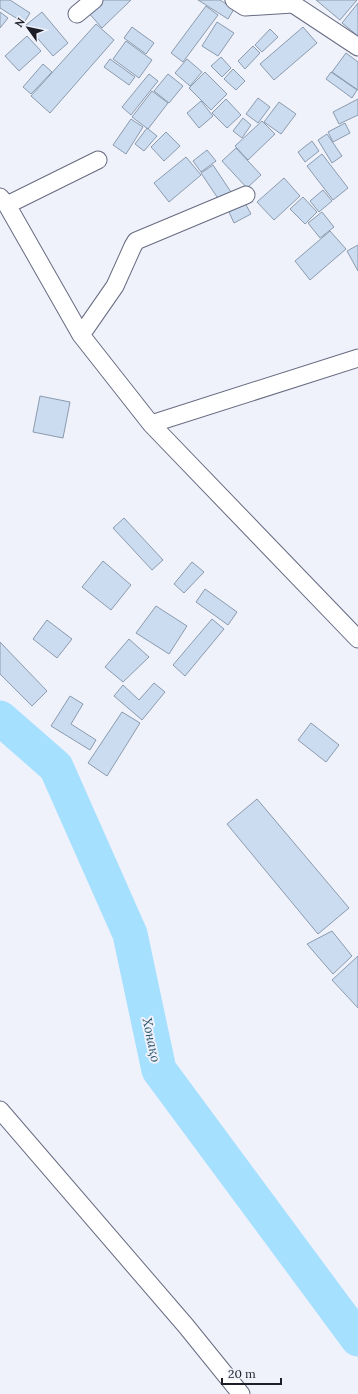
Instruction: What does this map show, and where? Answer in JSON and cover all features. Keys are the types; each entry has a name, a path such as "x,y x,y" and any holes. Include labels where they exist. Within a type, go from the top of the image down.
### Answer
{"street":[{"path":"78,14 94,0"},
{"path":"234,0 245,7 295,2 358,47"},
{"path":"98,160 3,201 81,335 152,424 358,639"},
{"path":"81,335 115,286 136,241 246,195"},
{"path":"152,424 358,358"},
{"path":"0,1110 186,1326 241,1394"}],"building":[{"path":"0,0 10,0 30,13 24,23 0,8"},
{"path":"99,0 131,0 102,28 87,11"},
{"path":"198,0 220,0 234,9 228,19"},
{"path":"316,0 357,0 340,20"},
{"path":"358,3 358,36 342,23"},
{"path":"206,6 218,15 183,62 171,53"},
{"path":"0,12 8,18 0,28"},
{"path":"42,12 68,43 53,56 26,25"},
{"path":"217,22 234,33 218,56 202,46"},
{"path":"96,24 114,40 50,113 31,96"},
{"path":"132,27 154,43 146,54 124,38"},
{"path":"303,27 317,43 274,80 260,64"},
{"path":"270,29 278,37 262,52 255,45"},
{"path":"27,36 41,51 19,71 5,56"},
{"path":"126,41 152,60 139,78 113,59"},
{"path":"253,46 260,53 245,69 238,61"},
{"path":"346,53 358,62 358,90 332,72"},
{"path":"221,57 231,68 222,77 211,66"},
{"path":"110,59 135,77 129,85 104,67"},
{"path":"187,59 202,72 190,86 175,73"},
{"path":"43,64 52,72 31,94 23,87"},
{"path":"233,69 245,81 236,90 224,79"},
{"path":"205,72 227,94 211,110 189,88"},
{"path":"331,72 357,90 352,98 326,79"},
{"path":"149,74 158,81 131,115 122,107"},
{"path":"168,74 183,86 169,103 154,91"},
{"path":"152,91 168,103 148,129 132,117"},
{"path":"258,98 270,107 258,123 246,114"},
{"path":"226,99 241,115 227,128 212,113"},
{"path":"358,99 358,115 339,124 333,112"},
{"path":"201,101 213,116 199,128 187,113"},
{"path":"279,102 296,114 281,134 264,122"},
{"path":"243,118 251,125 242,138 233,131"},
{"path":"131,119 143,127 126,154 113,145"},
{"path":"262,121 275,134 248,160 235,146"},
{"path":"345,123 350,133 333,142 328,132"},
{"path":"147,128 157,136 144,151 135,144"},
{"path":"166,132 180,146 164,161 151,147"},
{"path":"327,134 342,156 332,163 318,140"},
{"path":"312,141 319,151 305,162 298,152"},
{"path":"236,148 261,175 247,188 222,161"},
{"path":"207,150 216,161 201,172 193,161"},
{"path":"322,154 348,188 333,200 307,166"},
{"path":"186,157 201,175 169,202 154,183"},
{"path":"213,165 231,192 219,200 201,173"},
{"path":"284,178 300,196 274,220 257,202"},
{"path":"323,190 332,201 319,212 310,201"},
{"path":"303,197 317,212 305,224 290,209"},
{"path":"245,203 251,214 234,223 229,212"},
{"path":"322,212 334,227 320,238 308,223"},
{"path":"330,231 346,249 310,280 295,261"},
{"path":"358,245 358,271 347,251"},
{"path":"40,396 70,402 63,438 33,432"},
{"path":"124,518 163,560 152,570 113,528"},
{"path":"103,561 131,585 111,610 82,587"},
{"path":"192,562 204,572 184,593 174,584"},
{"path":"205,589 237,612 228,625 196,602"},
{"path":"156,606 187,626 169,654 136,633"},
{"path":"212,619 224,629 185,676 173,665"},
{"path":"47,620 72,639 57,658 33,639"},
{"path":"129,639 149,657 123,682 105,667"},
{"path":"0,642 47,691 32,706 0,674"},
{"path":"154,683 165,692 142,720 114,696 123,685 139,700"},
{"path":"70,696 83,704 71,724 96,740 90,750 51,726"},
{"path":"122,712 140,723 107,776 88,763"},
{"path":"311,723 339,745 326,762 298,740"},
{"path":"257,799 349,908 318,934 227,824"},
{"path":"332,931 352,956 333,974 307,944"},
{"path":"358,956 358,1008 332,980"}],"waterway":[{"name":"Хонақо","path":"0,718 56,767 130,934 159,1070 358,1339"}]}
